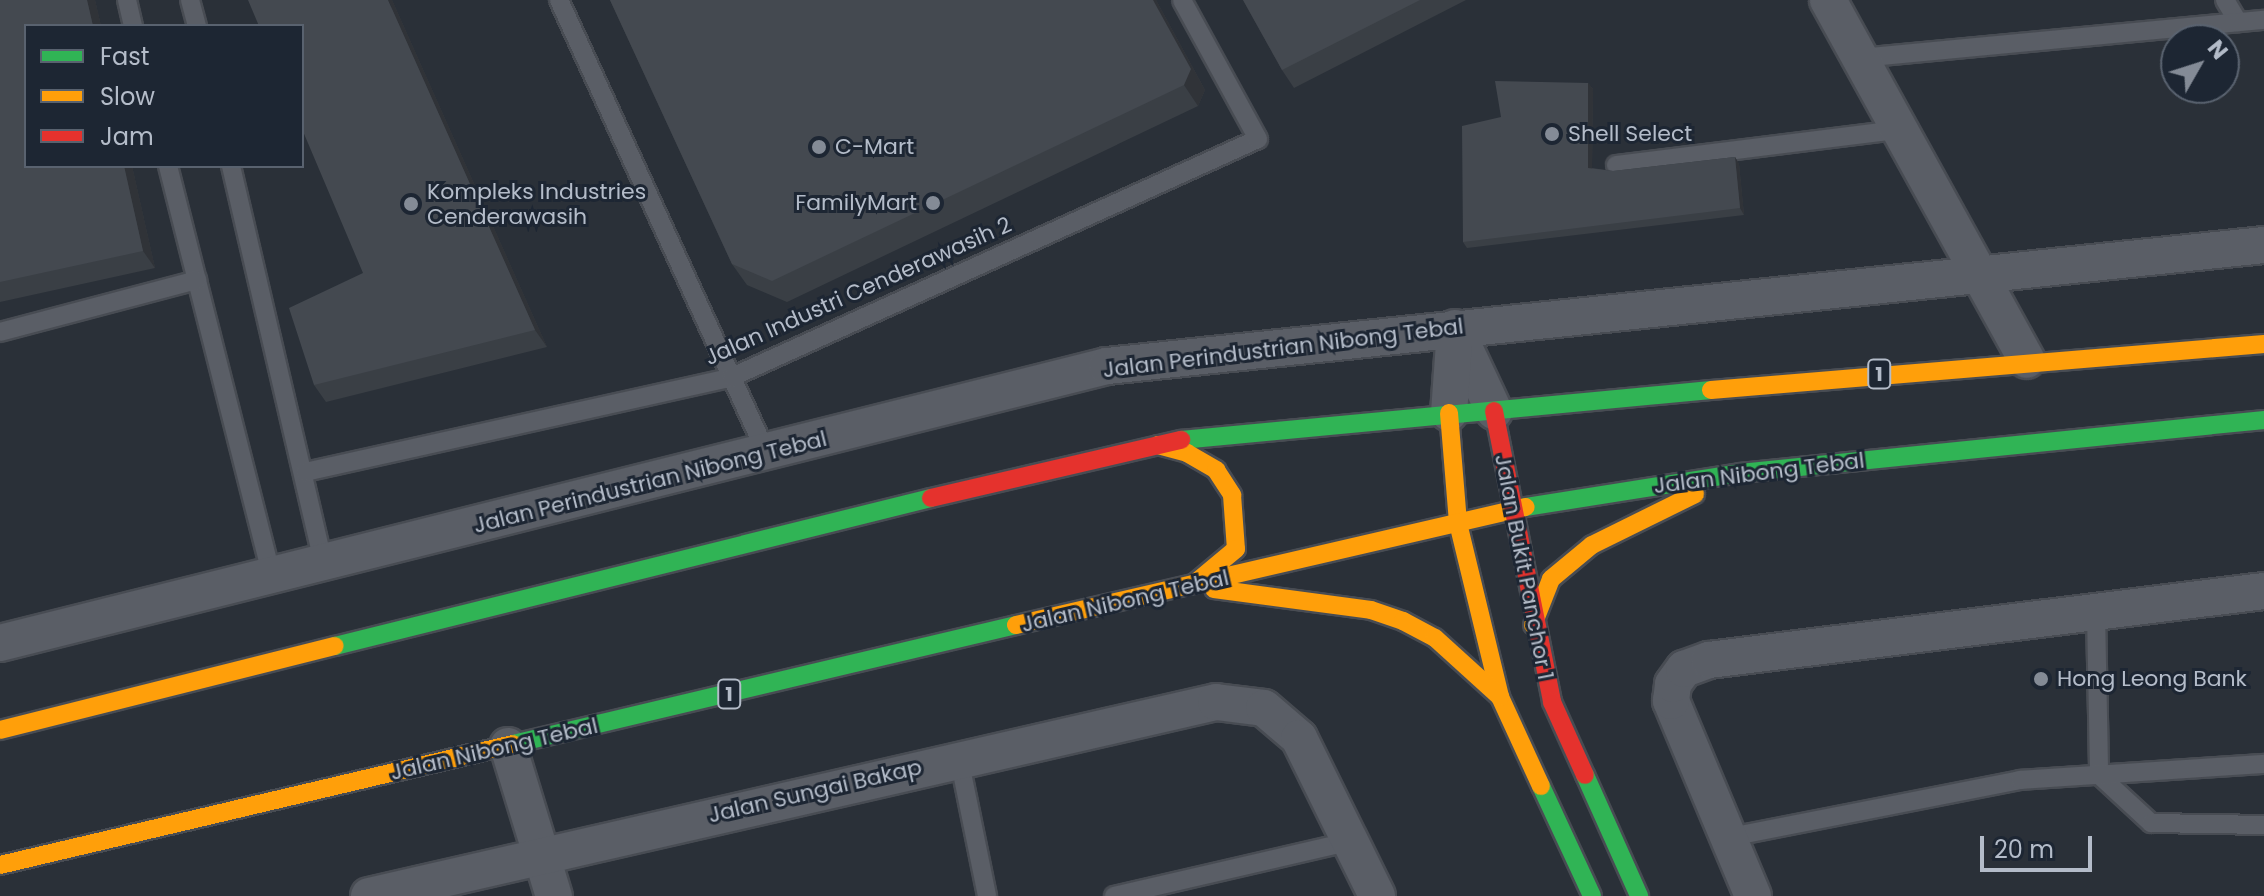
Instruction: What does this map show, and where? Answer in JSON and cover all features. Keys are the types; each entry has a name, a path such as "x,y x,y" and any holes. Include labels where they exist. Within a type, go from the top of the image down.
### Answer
{"main road":[{"name":"1","path":"0,730 1152,443 2027,360 2264,344"},
{"name":"Jalan Bukit Panchor 1","path":"1494,411 1533,625 1552,702 1639,896"},
{"path":"1449,413 1458,523 1500,697 1592,896"},
{"name":"Jalan Nibong Tebal","path":"0,865 1510,509 1740,473 2264,420"},
{"path":"1152,443 1187,453 1216,470 1232,495 1238,523 1236,549 1192,585"},
{"path":"1533,625 1551,579 1592,545 1740,473"},
{"path":"1192,585 1371,610 1403,621 1435,638 1500,697"}],"street":[{"path":"1828,0 2027,360"},
{"name":"Jalan Perindustrian Nibong Tebal","path":"0,643 323,560 767,454 1107,366 1455,328 1982,278 2264,245"},
{"path":"1455,328 1494,411"},
{"path":"1449,413 1455,328"},
{"path":"1753,896 1671,701 1673,684 1684,669 1709,660 2264,591"},
{"name":"Jalan Sungai Bakap","path":"369,896 538,854 1216,702 1264,708 1299,738 1352,841"},
{"path":"508,746 538,854 554,896"},
{"path":"1352,841 1377,896"}],"lane":[{"path":"127,0 133,24"},
{"path":"190,0 196,24"},
{"path":"559,0 767,454"},
{"name":"Jalan Industri Cenderawasih 2","path":"305,472 732,377 1258,139 1182,0"},
{"path":"2225,0 2238,22"},
{"path":"1860,58 2264,20"},
{"path":"1616,165 1899,130"},
{"path":"169,168 271,573"},
{"path":"231,168 305,472 323,560"},
{"path":"0,332 197,280"},
{"path":"2096,612 2099,775 2151,823 2264,825"},
{"path":"959,758 987,896"},
{"path":"1730,837 2020,780 2264,764"},
{"path":"1114,896 1352,841"},
{"path":"1193,878 1202,896"}],"building":[{"path":"0,0 87,0 93,24 24,24 24,168 124,168 143,251 0,282"},
{"name":"Kompleks Industries Cenderawasih","path":"248,0 388,0 535,330 314,385 289,308 363,273 304,134 304,24 258,24"},
{"name":"C-Mart","path":"610,0 1153,0 1191,69 1184,85 772,281 732,264"},
{"path":"1243,0 1420,0 1282,70"},
{"path":"1495,81 1588,83 1588,168 1613,171 1735,157 1740,208 1463,242 1462,126 1501,117"}],"traffic: fast":[{"path":"1181,440 1711,390"},
{"path":"1526,507 1740,473 2264,420"},
{"path":"335,646 931,498"},
{"path":"513,744 1016,625"},
{"path":"1585,775 1639,896"},
{"path":"1541,786 1592,896"}],"traffic: slow":[{"path":"1711,390 2264,344"},
{"path":"1449,413 1458,523 1500,697 1541,786"},
{"path":"1158,445 1187,453 1216,470 1232,495 1236,549 1194,584"},
{"path":"1533,625 1551,579 1592,545 1695,494"},
{"path":"1016,625 1526,507"},
{"path":"1214,589 1371,610 1403,621 1435,638 1500,697"},
{"path":"0,730 335,646"},
{"path":"0,865 513,744"}],"traffic: jam":[{"path":"1494,411 1552,702 1585,775"},
{"path":"931,498 1181,440"}],"place":[{"name":"Shell Select","path":"1552,134"},
{"name":"C-Mart","path":"819,147"},
{"name":"FamilyMart","path":"933,203"},
{"name":"Kompleks Industries Cenderawasih","path":"411,204"},
{"name":"Hong Leong Bank","path":"2041,679"}]}
